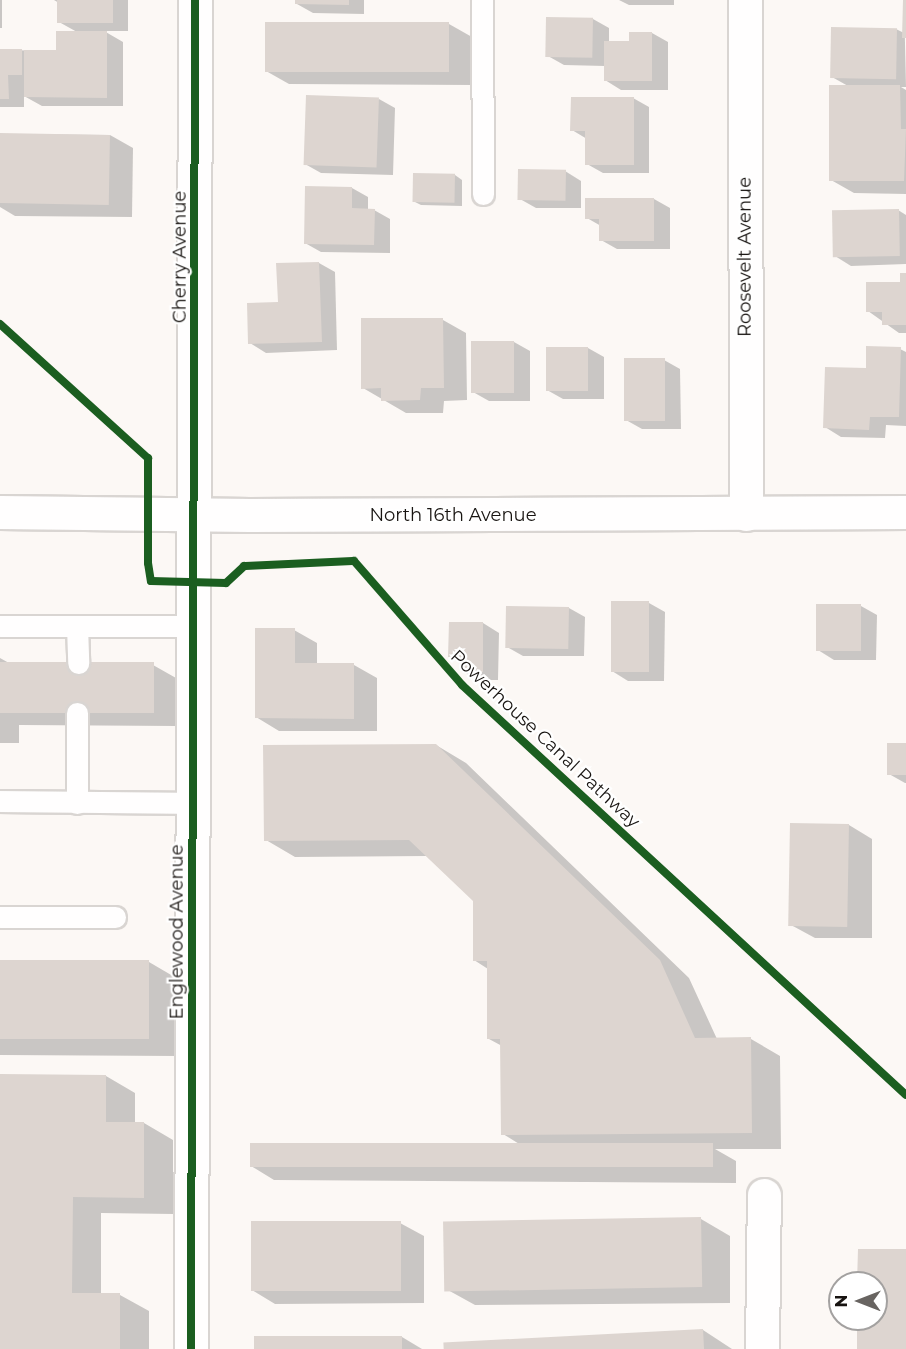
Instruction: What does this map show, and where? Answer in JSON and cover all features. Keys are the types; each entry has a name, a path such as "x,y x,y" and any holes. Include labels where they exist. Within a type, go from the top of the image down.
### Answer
{"street":[{"name":"Cherry Avenue","path":"194,515 195,0"},
{"name":"Roosevelt Avenue","path":"745,0 746,514"},
{"name":"North 16th Avenue","path":"0,512 194,515 906,512"},
{"name":"Englewood Avenue","path":"191,1349 194,515"},
{"path":"762,1349 764,1195"}],"lane":[{"path":"482,0 483,194"},
{"path":"0,626 192,626"},
{"path":"77,626 78,663"},
{"path":"77,713 77,803"},
{"path":"0,801 192,803"},
{"path":"0,917 115,917"}],"building":[{"path":"57,0 113,0 113,23 57,23"},
{"path":"295,0 349,0 349,5 295,4"},
{"path":"903,0 906,0 906,38 902,38"},
{"path":"546,17 593,18 592,58 545,57"},
{"path":"265,22 449,22 449,72 265,72"},
{"path":"831,27 897,28 896,79 830,78"},
{"path":"56,31 107,31 107,98 24,97 24,50 56,50"},
{"path":"629,32 652,32 652,81 604,81 604,41 629,41"},
{"path":"0,49 22,49 22,75 8,75 9,99 0,99"},
{"path":"829,85 900,85 901,129 906,129 904,181 829,181"},
{"path":"306,95 379,98 377,168 304,165"},
{"path":"571,97 634,97 634,165 585,165 585,131 570,131"},
{"path":"0,133 110,135 109,205 0,203"},
{"path":"518,169 566,170 565,201 517,200"},
{"path":"413,173 455,174 454,203 412,202"},
{"path":"305,186 352,187 352,208 375,209 374,245 304,244"},
{"path":"585,198 654,198 654,241 599,241 599,219 585,219"},
{"path":"899,209 900,256 833,257 832,210"},
{"path":"319,262 322,342 248,344 247,303 278,302 276,263"},
{"path":"900,273 906,273 906,325 882,325 882,312 866,312 866,282 900,282"},
{"path":"361,318 443,318 444,388 421,388 420,400 381,401 381,388 361,389"},
{"path":"471,341 514,341 514,393 471,393"},
{"path":"866,346 901,347 899,417 870,417 869,430 823,428 825,367 866,368"},
{"path":"546,347 588,347 588,391 546,391"},
{"path":"624,358 665,358 665,421 624,421"},
{"path":"611,601 649,601 649,672 611,672"},
{"path":"816,604 861,604 861,651 816,651"},
{"path":"506,606 569,607 568,649 505,648"},
{"path":"449,622 483,622 483,672 461,672 461,657 448,657"},
{"path":"255,628 295,628 295,663 354,663 354,719 255,718"},
{"path":"0,662 154,662 154,713 0,713"},
{"path":"887,743 906,743 906,775 887,775"},
{"path":"436,744 660,960 695,1038 751,1037 752,1133 501,1135 500,1039 487,1039 487,961 473,961 473,901 409,840 264,841 263,745"},
{"path":"790,823 849,824 847,927 788,926"},
{"path":"0,960 149,960 149,1039 0,1039"},
{"path":"0,1074 106,1075 106,1122 144,1122 144,1198 73,1197 72,1293 120,1293 120,1349 0,1349"},
{"path":"250,1143 713,1143 713,1167 250,1167"},
{"path":"701,1217 702,1287 444,1291 443,1222"},
{"path":"251,1221 401,1221 401,1291 251,1291"},
{"path":"858,1249 906,1249 906,1349 857,1349 857,1331 888,1331 888,1271 857,1271"},
{"path":"703,1329 704,1349 444,1349 443,1343"},
{"path":"254,1336 402,1336 402,1349 254,1349"}],"cycle path":[{"path":"191,1349 195,0"},
{"name":"Powerhouse Canal Pathway","path":"0,324 148,458 148,563 151,581 226,583 244,566 354,561 462,685 906,1095"}]}
